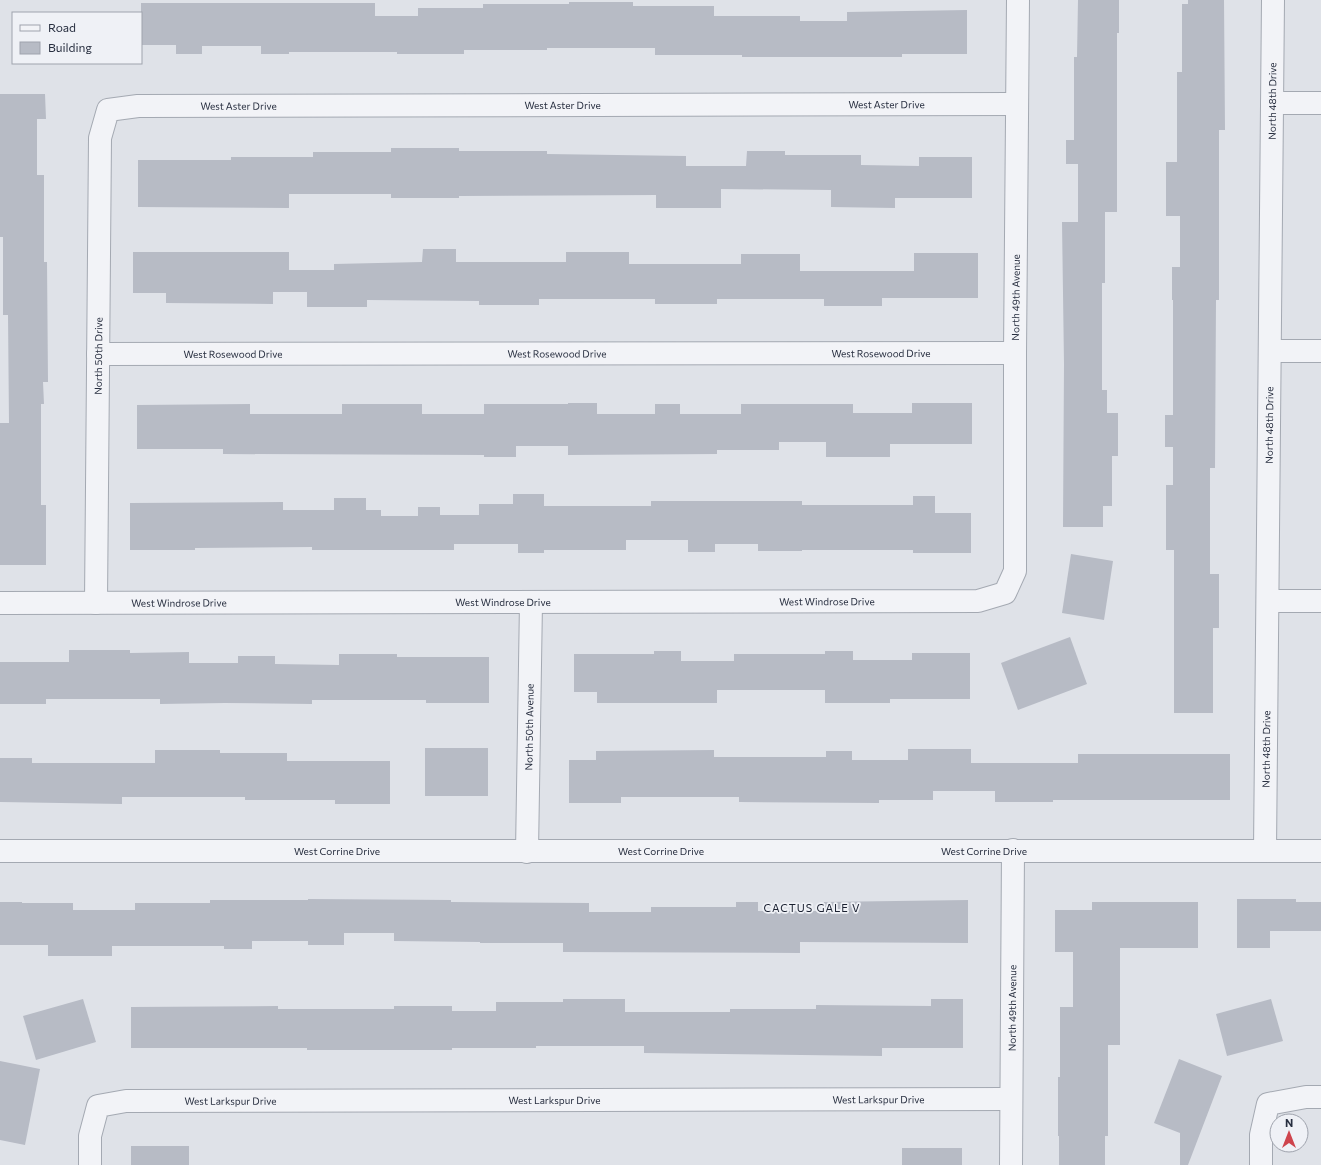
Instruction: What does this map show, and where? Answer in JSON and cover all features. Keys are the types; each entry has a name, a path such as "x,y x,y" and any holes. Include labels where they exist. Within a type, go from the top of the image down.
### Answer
{"street":[{"name":"North 49th Avenue","path":"1005,593 1015,571 1018,0"},
{"name":"North 48th Drive","path":"1265,851 1273,0"},
{"path":"1272,103 1321,103"},
{"name":"West Aster Drive","path":"108,110 138,106 1017,104"},
{"name":"North 50th Drive","path":"96,603 100,138 108,110"},
{"path":"1270,351 1321,351"},
{"name":"West Rosewood Drive","path":"98,354 1015,353"},
{"name":"West Windrose Drive","path":"0,603 978,601 1005,593"},
{"path":"1268,601 1321,601"},
{"name":"North 50th Avenue","path":"527,852 531,602"},
{"name":"North 49th Avenue","path":"1011,1165 1013,850"},
{"name":"West Corrine Drive","path":"0,851 1321,851"},
{"path":"1261,1165 1261,1134 1268,1104 1306,1097 1321,1097"},
{"name":"West Larkspur Drive","path":"90,1165 90,1136 98,1106 126,1101 1012,1099"}],"building":[{"path":"1078,0 1119,0 1119,33 1117,33 1117,212 1105,212 1105,283 1102,283 1102,390 1107,390 1107,413 1118,413 1118,456 1112,456 1112,506 1103,506 1103,527 1063,527 1064,364 1062,222 1078,222 1078,164 1066,164 1066,140 1074,140 1074,57 1077,57"},
{"path":"1188,0 1224,0 1225,130 1219,130 1219,300 1216,300 1215,468 1210,468 1210,574 1219,574 1219,628 1213,628 1213,713 1174,713 1174,550 1166,550 1166,485 1173,485 1173,447 1165,447 1165,415 1173,415 1172,267 1180,267 1180,216 1166,216 1166,162 1177,162 1177,72 1182,72 1182,4 1188,4"},
{"path":"569,2 633,2 633,6 714,6 714,16 800,16 800,21 847,21 847,12 967,10 967,54 902,54 902,57 742,57 742,55 655,55 655,48 547,48 547,50 464,50 464,54 397,54 397,52 289,52 289,54 261,54 261,46 202,46 202,54 176,54 176,45 142,45 141,3 375,3 375,16 418,16 418,8 483,8 483,4 569,4"},
{"path":"0,94 45,94 46,119 37,119 37,175 44,175 44,262 47,262 48,382 43,382 44,404 41,404 41,505 46,505 46,565 0,565 0,423 9,423 8,315 3,315 3,237 0,237"},
{"path":"391,148 459,148 459,151 547,151 547,154 686,156 686,166 746,166 747,151 785,151 785,155 861,155 861,165 919,166 919,157 972,157 972,198 895,198 895,208 831,207 831,190 721,189 721,208 656,208 656,195 459,196 459,198 391,198 391,194 289,194 289,208 138,207 138,160 231,160 231,157 313,157 313,152 391,152"},
{"path":"423,249 456,249 456,262 566,262 566,252 629,252 629,264 741,264 741,254 800,254 800,271 914,271 914,253 978,253 978,298 882,298 882,306 824,306 824,299 717,299 717,304 655,304 655,299 539,299 539,305 479,305 479,301 367,300 367,307 307,307 307,292 273,292 273,304 166,303 166,293 133,293 133,252 289,252 289,270 334,270 334,264 422,262"},
{"path":"597,403 597,414 655,414 655,404 680,404 680,414 741,414 741,404 853,404 853,413 912,413 912,403 972,403 972,444 890,444 890,457 826,457 826,442 779,442 779,450 717,450 717,454 568,455 568,446 516,446 516,457 484,457 484,455 223,454 223,449 137,449 137,405 250,404 250,414 342,414 342,404 422,404 422,414 484,414 484,404"},
{"path":"513,494 544,494 544,506 651,506 651,501 802,501 802,505 913,505 913,496 935,496 935,513 971,513 971,553 913,553 913,550 758,551 758,544 715,544 715,552 688,552 688,540 626,540 626,550 544,550 544,553 518,553 518,544 454,544 454,550 312,550 312,547 130,550 130,503 283,502 283,510 334,510 334,498 366,498 366,510 381,510 381,516 418,516 418,507 440,507 440,515 479,515 479,504 513,504"},
{"path":"1071,554 1113,561 1104,620 1062,613"},
{"path":"1070,637 1087,684 1018,710 1001,663"},
{"path":"69,650 130,650 130,653 189,652 189,663 238,663 238,656 275,656 275,664 339,665 339,654 397,654 397,657 489,657 489,703 426,703 426,700 312,700 312,704 160,704 160,699 46,699 46,704 0,704 0,662 69,662"},
{"path":"654,651 681,651 681,661 734,661 734,654 825,654 825,651 853,651 853,660 912,660 912,653 970,653 970,699 890,699 890,703 825,703 825,690 717,690 717,703 597,703 597,692 574,692 574,654 654,654"},
{"path":"425,748 488,748 488,796 425,796"},
{"path":"908,749 971,749 971,763 1078,763 1078,754 1230,754 1230,800 1053,800 1053,802 995,802 995,791 933,791 933,800 879,800 879,803 739,802 739,797 621,797 621,803 569,803 569,760 596,760 596,751 714,750 714,757 826,757 826,751 852,751 852,760 908,760"},
{"path":"155,750 220,750 220,753 287,753 287,761 390,761 390,804 335,804 335,800 245,800 245,797 122,797 122,804 0,802 0,758 32,758 32,763 155,763"},
{"path":"308,899 589,903 589,912 651,912 651,907 736,907 736,902 758,902 758,911 824,911 824,902 968,900 968,943 800,942 800,953 563,952 563,943 394,941 394,933 344,933 344,945 308,945 308,941 252,941 252,949 224,949 224,946 112,946 112,956 48,956 48,945 0,945 0,902 73,903 73,910 135,910 135,903 210,903 210,900"},
{"path":"1237,899 1296,899 1296,902 1321,902 1321,931 1270,931 1270,948 1237,948"},
{"path":"1092,902 1198,902 1198,948 1120,948 1120,1045 1108,1045 1108,1136 1105,1136 1105,1165 1059,1165 1058,1077 1060,1077 1060,1007 1073,1007 1073,952 1055,952 1055,910 1092,910"},
{"path":"83,999 96,1042 36,1060 23,1016"},
{"path":"563,999 625,999 625,1012 730,1012 730,1009 816,1009 816,1005 931,1006 931,999 963,999 963,1048 882,1048 882,1056 644,1053 644,1046 536,1046 536,1048 452,1048 452,1050 131,1048 131,1007 278,1006 278,1009 394,1009 394,1006 452,1006 452,1011 496,1011 496,1002 563,1002"},
{"path":"1271,999 1283,1041 1227,1056 1216,1014"},
{"path":"1179,1059 1222,1076 1188,1165 1180,1165 1180,1133 1154,1123"},
{"path":"0,1061 40,1069 25,1145 0,1140"},
{"path":"131,1146 189,1146 189,1165 131,1165"},
{"path":"902,1148 962,1148 962,1165 902,1165"}],"district":[{"name":"CACTUS GALE V","path":"812,907"}]}
